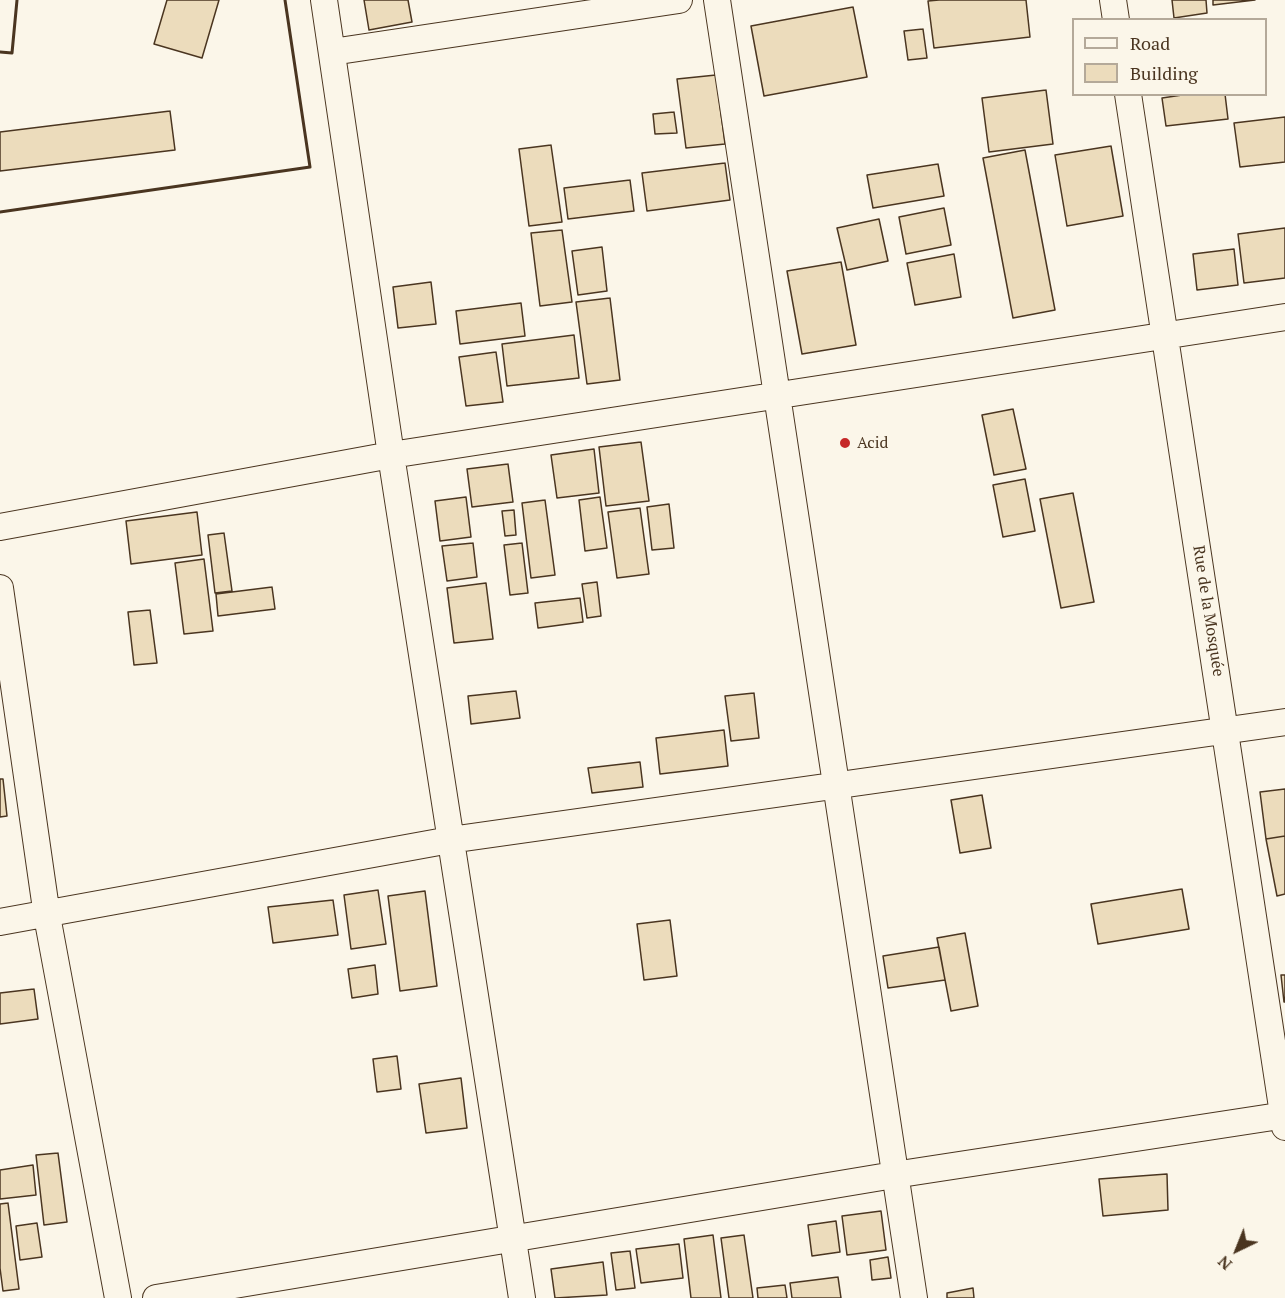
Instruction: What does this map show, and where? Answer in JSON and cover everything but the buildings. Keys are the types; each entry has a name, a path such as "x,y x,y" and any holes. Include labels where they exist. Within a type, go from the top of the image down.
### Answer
{"street":[{"path":"324,0 391,455 522,1298"},
{"path":"332,52 680,0"},
{"path":"717,0 914,1298"},
{"path":"1113,0 1116,18"},
{"name":"Rue de la Mosquée","path":"1128,96 1284,1119"},
{"path":"0,527 391,455 1285,317"},
{"path":"0,588 47,916 118,1298"},
{"path":"0,922 47,916 450,840 1285,722"},
{"path":"156,1298 894,1175 1284,1119"}],"wall":[{"path":"0,52 12,53 17,0"},
{"path":"0,212 310,167 285,0"}],"place":[{"name":"Acid","path":"845,443"}]}
